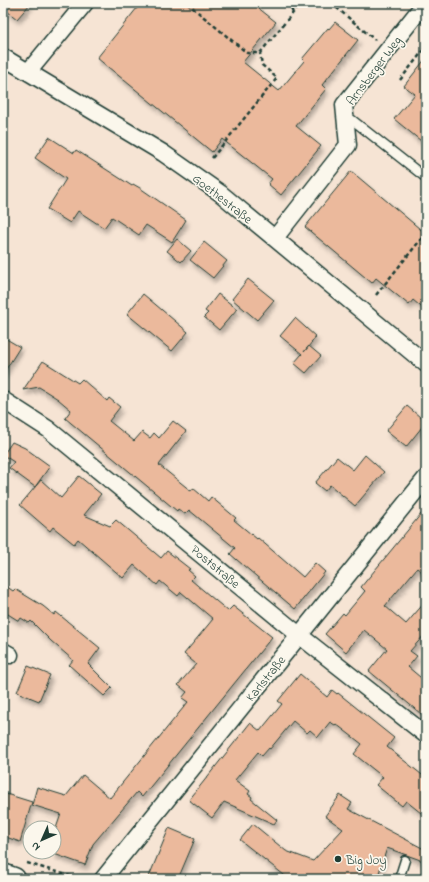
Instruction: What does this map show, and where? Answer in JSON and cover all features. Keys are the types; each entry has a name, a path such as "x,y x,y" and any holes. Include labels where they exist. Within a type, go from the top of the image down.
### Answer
{"main road":[{"path":"3,875 17,870"}],"street":[{"path":"29,71 85,3"},
{"name":"Arnsberger Weg","path":"275,238 348,145 344,105 425,3"},
{"name":"Goethestraße","path":"3,57 29,71 163,153 220,193 426,364"},
{"name":"Poststraße","path":"3,400 48,429 299,635 426,735"},
{"name":"Karlstraße","path":"103,879 426,478"}],"lane":[{"path":"345,115 426,178"},
{"path":"399,879 405,860"}],"path":[{"path":"187,3 247,53 260,53"},
{"path":"293,3 290,6 293,13"},
{"path":"212,158 277,78 262,65 260,53 301,3"},
{"path":"330,3 388,50"},
{"path":"400,80 426,47"},
{"path":"376,295 426,233"},
{"path":"17,870 80,879"}],"building":[{"path":"3,3 31,3 17,19 3,8"},
{"path":"141,3 252,3 276,22 243,62 279,91 304,61 302,59 328,28 329,29 335,22 358,40 322,85 326,89 296,126 321,146 281,195 268,184 272,179 222,139 212,152 97,58"},
{"path":"426,58 426,145 394,119 415,94 404,86"},
{"path":"49,137 74,153 76,150 132,186 133,184 140,188 186,220 172,242 146,225 139,235 112,217 104,228 78,211 70,223 47,209 66,179 35,158"},
{"path":"351,171 426,234 426,311 413,300 409,305 376,278 372,283 305,227"},
{"path":"177,239 191,251 181,262 167,251"},
{"path":"204,242 227,261 213,278 190,260"},
{"path":"248,279 274,300 257,320 232,299"},
{"path":"143,294 188,332 172,351 127,314"},
{"path":"218,294 237,309 219,330 204,317 208,313 205,311"},
{"path":"295,318 316,337 304,352 309,346 321,356 306,373 294,363 302,354 280,336"},
{"path":"3,337 20,347 3,374"},
{"path":"43,361 78,383 82,379 107,401 109,398 120,407 109,421 134,441 142,432 150,438 154,433 159,438 173,421 186,431 159,465 191,491 193,488 208,501 211,497 236,518 234,520 257,539 258,538 303,577 315,563 325,572 295,609 230,554 235,548 189,510 185,514 178,509 177,511 65,418 71,410 58,399 39,387 23,390"},
{"path":"407,406 426,422 406,447 386,431"},
{"path":"12,442 25,448 50,466 35,487 9,468 14,462 3,455"},
{"path":"365,455 384,472 355,506 330,485 325,491 315,483 337,457 353,470"},
{"path":"79,476 101,494 84,515 110,526 116,520 161,558 167,551 190,569 188,570 195,576 191,580 228,611 233,606 272,637 142,797 137,792 93,844 85,865 62,857 62,820 59,820 61,814 32,805 37,787 66,796 83,775 110,798 188,702 182,698 187,692 178,685 196,664 184,654 213,619 181,592 178,596 160,581 157,585 134,565 123,578 78,539 74,544 53,527 50,531 20,505 41,480 61,498"},
{"path":"426,508 426,575 417,568 385,606 406,624 426,601 426,633 410,651 417,656 408,667 426,682 426,718 369,671 387,649 364,630 346,652 325,634 343,613 345,615 365,591 361,587"},
{"path":"3,584 13,591 15,589 43,606 54,615 56,612 100,648 88,664 112,688 104,696 69,665 73,660 31,621 29,623 21,618 19,621 3,611"},
{"path":"28,666 50,675 39,701 17,692"},
{"path":"300,674 327,697 332,690 337,694 338,693 394,738 387,747 426,778 426,817 406,801 402,806 376,785 383,777 354,754 362,744 336,724 335,725 330,722 318,737 310,730 307,733 293,721 270,749 269,748 262,756 258,752 235,780 250,791 248,794 252,797 251,799 277,820 274,824 224,802 212,818 189,800 250,723 260,731 282,704 278,701"},
{"path":"3,793 32,802 27,820 22,820 22,835 20,842 3,836"},
{"path":"340,795 352,803 348,809 426,850 426,862 387,848 377,879 289,879 240,840 253,824 286,851 313,861 343,829 325,816"},
{"path":"169,828 195,839 178,879 148,879"}],"place":[{"name":"Big Joy","path":"338,859"}]}
